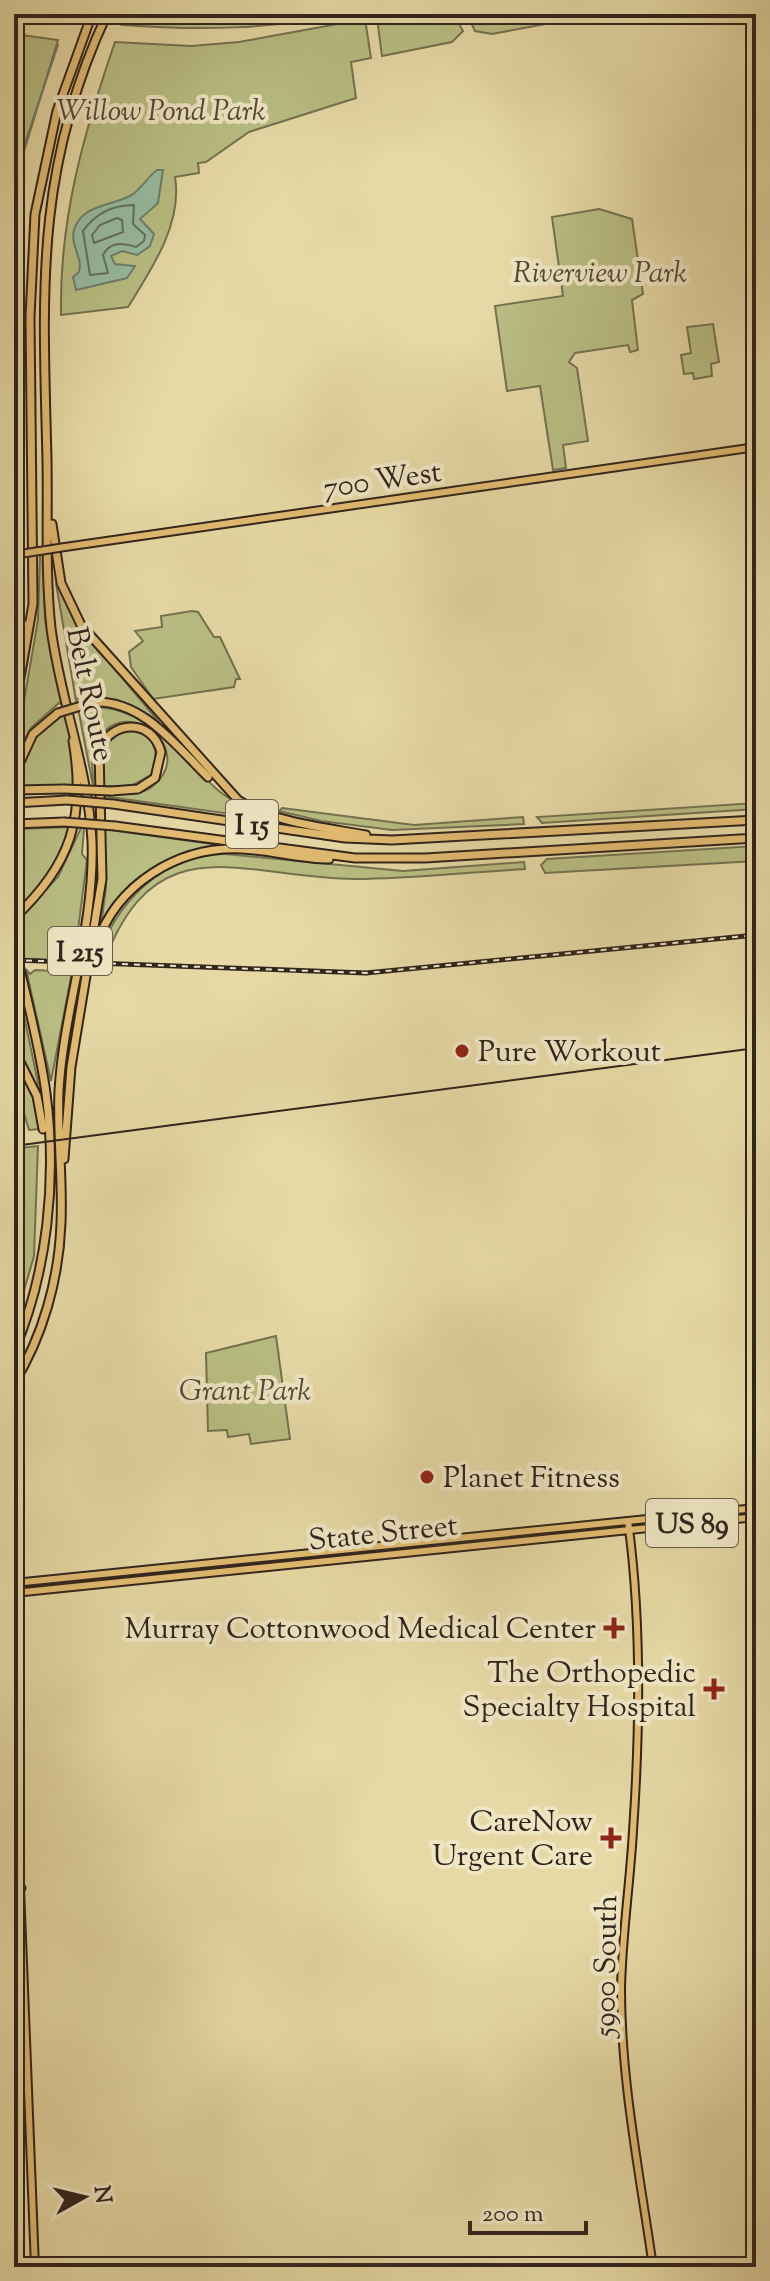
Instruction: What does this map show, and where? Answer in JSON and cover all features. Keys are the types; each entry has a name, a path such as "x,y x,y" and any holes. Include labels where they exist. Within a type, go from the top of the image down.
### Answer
{"highway":[{"name":"Belt Route","path":"14,712 33,604 32,240 57,111 92,14"},
{"name":"Belt Route","path":"14,1383 43,1323 55,1274 61,1221 60,1073 87,912 92,845 83,765 63,684 47,584 43,292 49,202 72,103 107,14"},
{"path":"48,488 56,565 75,616 92,639 238,800"},
{"path":"14,663 33,604"},
{"path":"14,918 58,869 74,828 79,805 77,763 63,684"},
{"path":"14,775 33,734 58,713 94,702 121,705 150,720 238,800 258,811 295,822 392,840"},
{"path":"18,790 64,789 111,791 138,789 155,778 161,752 150,733 130,726 117,728 107,736 99,750 102,879 68,1091 61,1221"},
{"name":"I 15","path":"16,803 67,800 113,804 345,838 392,840 756,820"},
{"name":"I 15","path":"16,824 64,822 115,826 355,858 425,858 756,838"},
{"path":"83,997 94,951 107,921 134,887 163,867 195,853 219,849 355,858"},
{"name":"I 215","path":"14,943 46,1097 47,1188 40,1277 14,1351"},
{"path":"14,1050 37,1096 47,1188"},
{"path":"14,1858 18,1832"}],"main road":[{"name":"700 West","path":"17,554 756,447"},
{"name":"State Street","path":"14,1583 756,1508"},
{"name":"State Street","path":"14,1593 756,1517"},
{"name":"5900 South","path":"628,1521 637,1598 637,1646 634,1820 622,2014 653,2267"},
{"path":"14,1735 18,1832 16,1888 35,2267"}],"green space":[{"path":"129,14 349,14 263,26 181,28 122,25"},
{"path":"392,14 454,14 463,31 452,42 382,56 377,18"},
{"path":"467,14 599,14 492,34 475,31"},
{"name":"Willow Pond Park","path":"365,19 371,58 351,62 356,98 249,132 206,162 198,163 199,173 175,177 176,194 170,229 155,262 128,307 61,315 61,279 69,210 93,109 115,42 191,46 239,42"},
{"path":"14,34 58,40 14,184"},
{"name":"Riverview Park","path":"599,209 632,219 643,294 632,300 638,350 630,352 628,345 575,353 569,362 577,368 588,441 563,445 566,468 553,470 540,386 507,391 495,306 563,296 552,217"},
{"path":"713,324 719,362 711,364 712,376 694,379 693,373 684,374 681,355 691,353 687,327"},
{"path":"43,554 45,620 65,705 59,703 31,728 14,759 38,620 40,555"},
{"path":"56,583 82,630 159,722 119,701 79,697 76,701"},
{"path":"198,612 214,637 220,637 240,679 236,679 234,687 153,699 131,667 129,652 143,641 135,631 162,627 161,616"},
{"path":"88,707 109,708 145,723 225,796 273,820 102,796 147,790 165,770 167,754 161,740 149,729 135,723 119,723 105,732 94,750 93,786 78,708 82,711"},
{"path":"67,712 79,785 14,787 34,737"},
{"path":"129,730 150,739 155,751 152,774 129,787 101,786 102,759 107,744 119,733"},
{"path":"756,803 756,809 542,823 537,817"},
{"path":"282,808 414,825 523,817 524,824 392,830 321,821 279,811"},
{"path":"73,827 58,859 38,888 22,906 14,901 14,829"},
{"path":"81,828 84,828 82,854 87,860 74,961 22,959 15,922 58,877"},
{"path":"104,829 226,846 187,854 153,870 125,894 101,926 106,887"},
{"path":"756,846 756,861 545,873 541,865 547,859"},
{"path":"226,854 403,871 524,862 525,869 355,879 240,868 207,868 176,874 149,890 125,918 104,962 96,962 115,921 144,886 181,862"},
{"path":"14,968 40,1092 14,1043"},
{"path":"26,969 30,974 35,970 72,972 51,1081"},
{"path":"14,1056 32,1092 39,1129 29,1130 14,1080"},
{"path":"38,1146 34,1256 14,1325 20,1148"},
{"name":"Grant Park","path":"276,1336 290,1439 251,1444 249,1434 228,1437 227,1430 208,1431 206,1353"}],"water":[{"path":"157,170 163,170 158,203 140,219 154,234 150,246 137,255 122,251 111,256 115,264 135,266 127,278 76,290 73,277 80,267 73,236 78,221 90,210 130,196"}],"waterway":[{"path":"14,190 26,140 58,45"}],"tram line":[{"path":"14,1146 756,1048"}],"railway":[{"path":"14,960 366,973 756,935"}],"place":[{"name":"Pure Workout","path":"462,1051"},
{"name":"Planet Fitness","path":"427,1477"},
{"name":"Murray Cottonwood Medical Center","path":"614,1628"},
{"name":"The Orthopedic Specialty Hospital","path":"714,1689"},
{"name":"CareNow Urgent Care","path":"611,1838"}]}
